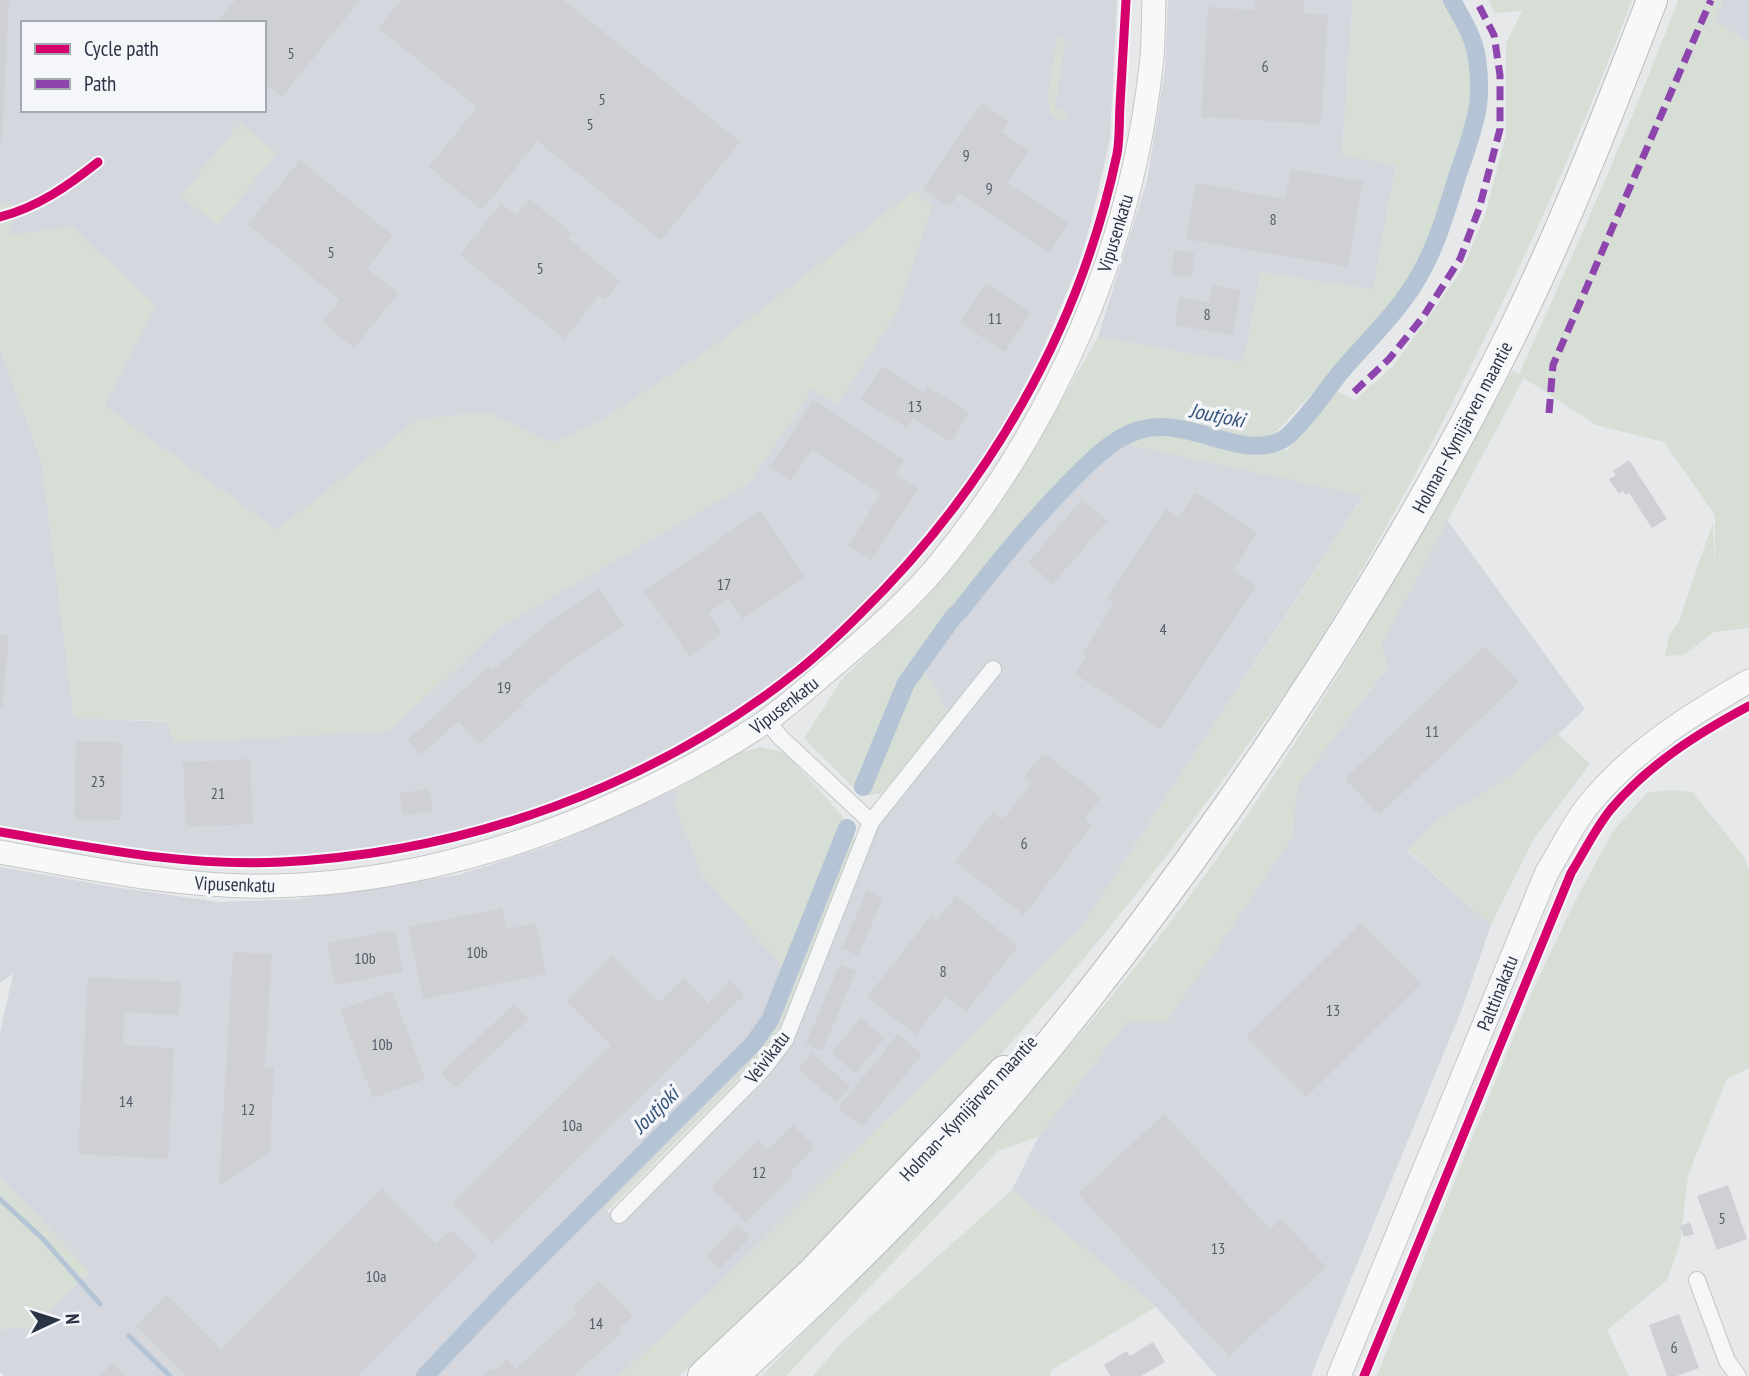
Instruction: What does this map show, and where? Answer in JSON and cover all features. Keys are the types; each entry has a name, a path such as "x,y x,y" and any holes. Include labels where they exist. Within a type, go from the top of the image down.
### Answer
{"highway":[{"name":"Holman–Kymijärven maantie","path":"733,1376 867,1248 992,1115 1103,977 1295,711 1399,542 1512,332 1565,218 1652,0"},
{"name":"Holman–Kymijärven maantie","path":"703,1376 811,1274 926,1155 1110,952 1216,824"}],"street":[{"name":"Vipusenkatu","path":"0,852 181,882 232,886 300,884 391,874 504,847 561,827 656,785 767,721 853,650 937,566 1004,475 1067,366 1107,261 1137,155 1152,65 1154,0"},
{"name":"Veivikatu","path":"619,1215 763,1069 785,1040 871,822 993,669"},
{"name":"Palttinakatu","path":"1339,1376 1547,872 1589,804 1636,755 1695,712 1749,681"},
{"path":"767,721 780,737 871,822"},
{"path":"1697,1280 1727,1361 1738,1376"}],"shaded area":[{"path":"0,0 1117,0 1110,139 1078,266 1039,357 997,438 953,502 886,581 809,657 753,697 681,742 624,773 509,818 424,840 284,857 187,856 0,826 0,348 42,463 74,718 390,731 498,628 749,483 812,388 837,404 899,308 706,352 595,424 552,443 489,413 419,419 277,530 104,406 10,235 13,204 0,204"},
{"path":"1168,0 1353,0 1342,155 1396,165 1373,290 1261,272 1243,363 1098,337 1147,181 1165,70"},
{"path":"1353,0 1444,0 1468,54 1472,97 1467,121 1431,235 1414,270 1376,325 1276,432 1260,439 1170,419 1140,421 1101,443 1039,504 963,594 909,664 854,788 804,738 843,678 922,603 977,536 1015,481 1098,337 1243,363 1261,272 1373,290 1396,165 1342,156"},
{"path":"1488,0 1632,0 1530,245 1484,340 1386,527 1306,662 1175,844 1111,925 975,1083 903,1159 830,1233 679,1376 619,1376 723,1280 1080,929 1364,496 1126,444 1143,436 1170,432 1254,452 1287,450 1336,391 1355,400 1395,364 1462,270 1485,215 1506,135 1506,43 1522,11 1495,13"},
{"path":"1678,0 1723,0 1715,20 1749,43 1749,628 1714,632 1684,655 1665,656 1669,636 1679,621 1713,522 1715,570 1715,515 1664,442 1596,425 1524,378 1381,645 1388,666 1298,786 1292,837 1167,1022 1126,1022 1038,1137 998,1151 786,1376 762,1376 986,1140 1094,1017 1195,889 1281,764 1362,635 1512,371 1519,374 1602,188"},
{"path":"1723,0 1749,0 1749,43 1715,20"},
{"path":"1063,37 1065,42 1055,108 1066,111 1067,118 1060,120 1050,112 1048,97 1057,38"},
{"path":"240,123 277,153 218,226 181,196"},
{"path":"914,191 932,206 899,308 838,404 812,389 749,483 498,628 390,731 174,743 166,721 74,718 42,463 0,348 0,204 13,204 10,235 72,227 156,305 104,406 277,530 418,419 489,413 552,443 595,424 706,352"},
{"path":"1126,444 1364,495 1080,929 723,1280 619,1376 431,1376 502,1300 601,1205 621,1224 768,1074 792,1043 878,825 1001,671 990,662 948,712 923,668 1028,534 1106,454"},
{"path":"1447,520 1585,709 1542,750 1501,783 1436,821 1407,851 1491,925 1462,1009 1311,1376 1217,1376 1156,1307 1012,1190 1038,1137 1126,1022 1167,1021 1292,837 1297,786 1388,667 1381,645"},
{"path":"923,668 948,712 882,793 864,796 896,713"},
{"path":"1558,734 1590,764 1534,839 1491,925 1407,850 1436,821 1501,783"},
{"path":"760,747 785,752 844,818 785,969 702,874 675,805 679,788 736,754"},
{"path":"679,788 675,805 702,874 785,969 767,1017 748,1042 417,1376 4,1376 0,1372 0,1329 33,1327 90,1272 0,1177 0,1033 13,974 0,983 0,867 219,902 298,899 458,875 552,845"},
{"path":"1669,790 1692,792 1743,855 1749,869 1749,1068 1727,1079 1688,1175 1680,1244 1667,1280 1607,1330 1629,1376 1377,1376 1531,994 1573,905 1613,831 1647,793"},
{"path":"851,824 855,844 784,1022 752,1066 607,1211 601,1205 754,1047 773,1021"},
{"path":"0,1177 90,1272 33,1327 0,1329"},
{"path":"1012,1190 1156,1307 1053,1369 1049,1376 813,1376 841,1343"}],"building":[{"path":"0,0 9,0 2,142 0,142"},
{"path":"235,0 360,0 282,97 266,85 266,21 219,21"},
{"path":"401,0 564,0 740,142 661,240 537,141 482,210 429,167 477,107 378,28"},
{"path":"1255,0 1304,0 1303,13 1328,15 1321,124 1201,117 1208,7 1254,10"},
{"path":"982,103 1009,121 1001,132 1029,150 1007,183 1068,223 1049,252 959,193 950,207 923,189"},
{"path":"300,160 393,236 367,268 398,293 354,348 322,322 340,300 248,224"},
{"path":"1291,169 1363,182 1348,267 1186,239 1196,183 1285,199"},
{"path":"529,199 572,233 568,238 620,281 605,300 599,295 565,339 460,255 501,203 516,215"},
{"path":"1174,250 1194,253 1192,277 1171,274"},
{"path":"986,283 1031,313 1005,352 960,323"},
{"path":"1212,285 1241,290 1233,335 1175,325 1180,297 1209,302"},
{"path":"882,366 924,393 928,387 969,413 951,442 913,418 907,428 861,399"},
{"path":"813,400 904,460 895,474 918,489 872,560 848,545 881,494 812,449 791,481 770,467"},
{"path":"1629,460 1667,519 1652,528 1629,493 1626,495 1623,491 1619,494 1609,479 1616,475 1613,471"},
{"path":"1195,492 1257,533 1233,571 1256,586 1160,730 1075,674 1086,657 1082,654 1114,604 1107,599 1166,509 1179,517"},
{"path":"1082,499 1107,521 1053,584 1028,563"},
{"path":"760,511 805,577 743,619 729,599 708,613 722,633 689,656 644,591"},
{"path":"599,589 624,625 571,661 520,703 523,705 479,744 459,721 421,755 408,740 489,666 492,671 545,625"},
{"path":"0,634 9,635 2,707 0,707"},
{"path":"1484,646 1519,682 1379,815 1345,779"},
{"path":"76,741 122,742 121,820 74,819"},
{"path":"1048,756 1101,797 1085,819 1092,825 1024,915 955,862 993,812 1003,819 1032,782 1025,777 1040,757"},
{"path":"250,759 253,824 186,827 183,762"},
{"path":"429,789 433,811 403,815 400,793"},
{"path":"867,891 883,898 858,955 842,948"},
{"path":"956,896 1018,946 966,1012 946,996 916,1035 867,997 931,916 937,921"},
{"path":"502,908 507,929 536,923 546,974 423,999 408,927"},
{"path":"1361,923 1421,984 1306,1097 1246,1037"},
{"path":"395,930 403,972 335,985 327,943"},
{"path":"233,952 272,954 265,1067 274,1067 270,1151 219,1186"},
{"path":"612,955 659,1002 684,978 708,1003 730,981 744,995 492,1243 452,1203 611,1046 566,1001"},
{"path":"840,964 856,971 822,1051 806,1043"},
{"path":"88,977 181,982 179,1015 124,1012 123,1045 174,1048 168,1159 78,1154"},
{"path":"392,991 425,1079 373,1098 340,1010"},
{"path":"514,1004 529,1019 455,1088 441,1073"},
{"path":"861,1018 884,1038 855,1073 832,1053"},
{"path":"898,1034 922,1054 862,1127 838,1108"},
{"path":"811,1053 850,1086 837,1102 798,1069"},
{"path":"1164,1114 1270,1229 1281,1219 1326,1267 1229,1356 1078,1194"},
{"path":"793,1125 815,1147 746,1222 711,1187 758,1140 768,1150"},
{"path":"1728,1185 1747,1239 1717,1250 1697,1196"},
{"path":"382,1189 436,1244 451,1230 477,1256 357,1376 186,1376 136,1326 167,1295 221,1349"},
{"path":"1690,1222 1694,1234 1684,1237 1680,1226"},
{"path":"737,1224 750,1237 719,1269 706,1256"},
{"path":"600,1281 633,1316 619,1329 622,1332 573,1376 483,1376 491,1369 494,1371 507,1359 516,1369 577,1313 572,1307"},
{"path":"1679,1314 1699,1368 1677,1376 1667,1376 1649,1325"},
{"path":"1153,1342 1165,1362 1141,1376 1110,1376 1104,1365 1127,1351 1130,1356"},
{"path":"113,1363 125,1376 99,1376"}],"waterway":[{"name":"Joutjoki","path":"863,787 906,683 954,616 1010,548 1092,461 1121,438 1142,429 1163,427 1184,430 1243,445 1262,446 1280,441 1302,421 1403,301 1426,263 1438,235 1478,106 1477,58 1467,28 1452,0"},
{"name":"Joutjoki","path":"425,1376 501,1296 753,1044 770,1020 847,828"},
{"path":"0,1199 43,1239 100,1304"},
{"path":"129,1336 170,1376"}],"marked path":[{"path":"1354,392 1389,359 1423,317 1460,259 1479,209 1500,129 1500,75 1494,35 1476,0"},
{"path":"1549,413 1553,365 1711,0"}],"cycle path":[{"path":"0,832 141,855 211,862 282,862 351,856 420,845 489,828 555,806 620,779 683,748 743,711 799,670 859,615 905,567 948,515 987,461 1022,404 1053,344 1079,283 1101,219 1117,154 1126,0"},
{"path":"0,217 27,208 52,195 98,162"},
{"path":"1364,1376 1571,873 1605,817 1641,778 1693,739 1749,706"}]}
